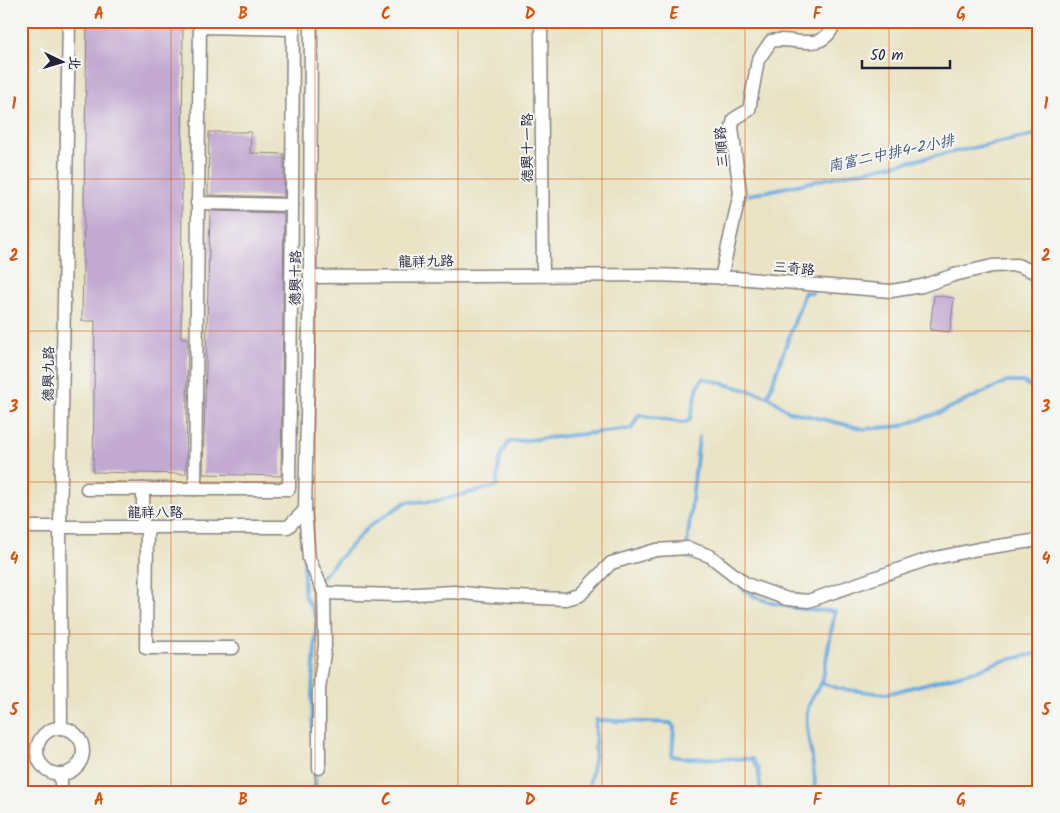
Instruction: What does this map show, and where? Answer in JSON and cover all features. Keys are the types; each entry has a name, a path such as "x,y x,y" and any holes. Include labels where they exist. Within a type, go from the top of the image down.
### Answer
{"street":[{"name":"德興九路","path":"61,728 60,527 69,21"},
{"name":"德興十路","path":"311,21 310,277 305,510 309,559 324,593"},
{"name":"德興十一路","path":"541,21 543,276"},
{"name":"三順路","path":"721,278 740,193 732,127 734,119 749,110 758,60 771,41 778,39 805,44 824,38 833,29 835,21"},
{"path":"87,488 143,489 195,489 289,489 293,25 200,24 195,489"},
{"path":"197,203 292,205"},
{"name":"三奇路","path":"543,276 655,275 891,291 922,286 954,275 992,266 1017,266 1039,274"},
{"name":"龍祥九路","path":"310,277 543,276"},
{"path":"143,489 146,648 233,648"},
{"name":"龍祥八路","path":"21,527 288,527 305,510"},
{"path":"319,768 318,690 325,646 324,593 397,595 454,592 566,600 580,595 611,563 656,550 688,548 710,556 746,584 787,599 808,601 926,560 978,549 1039,540"},
{"path":"54,728 69,730 81,740 83,756 76,769 61,775 53,774 41,766 36,751 41,737 54,728"},
{"path":"61,775 61,792"}],"building":[{"path":"87,21 183,21 181,338 188,338 186,474 93,472 95,321 82,321"},
{"path":"209,132 251,132 250,153 284,154 284,197 208,195"},
{"path":"210,211 284,213 281,476 203,474"},
{"path":"934,295 954,298 950,332 930,330"}],"waterway":[{"name":"南富二中排4-2小排","path":"749,195 1039,134"},
{"path":"768,396 805,292 812,293 814,288"},
{"path":"320,579 368,527 406,502 436,501 497,486 498,469 505,447 509,442 631,429 639,415 683,423 690,420 698,386 703,378 768,396 788,411 864,429 901,426 941,412 1006,382 1023,382 1039,392"},
{"path":"687,545 699,437"},
{"path":"686,557 704,559"},
{"path":"304,559 304,594 317,618 312,692 313,744"},
{"path":"741,587 760,599 772,603 811,610 835,611 822,683"},
{"path":"812,792 815,780 808,737 807,715 814,694 822,683 840,689 886,694 975,671 998,662 1039,653"},
{"path":"589,786 595,755 596,720 671,723 674,728 672,756 685,758 752,759 758,768 761,792"},
{"path":"314,768 316,792"}]}
